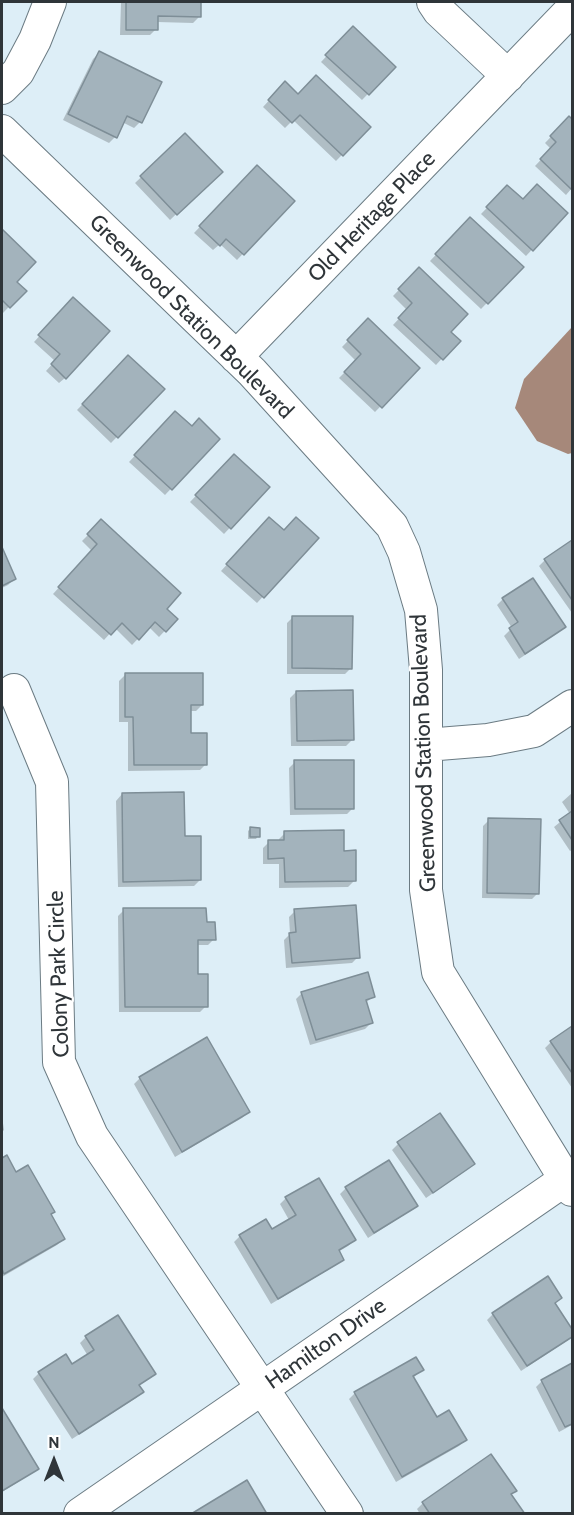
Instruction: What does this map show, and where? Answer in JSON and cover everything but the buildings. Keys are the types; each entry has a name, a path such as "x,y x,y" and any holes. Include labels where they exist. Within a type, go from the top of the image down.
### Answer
{"street":[{"path":"2,88 18,72 35,40 50,2"},
{"path":"434,2 439,11 508,76"},
{"name":"Old Heritage Place","path":"236,357 508,76 566,8"},
{"name":"Greenwood Station Boulevard","path":"2,131 260,381 392,526 404,552 421,610 426,670 426,890 438,972 570,1182"},
{"name":"Colony Park Circle","path":"14,690 52,782 60,1062 92,1136 347,1514"},
{"path":"426,745 488,740 534,732 573,706"},
{"name":"Hamilton Drive","path":"80,1514 570,1182"}],"shaded area":[{"path":"572,327 572,453 568,454 537,441 515,408 524,379"}]}
